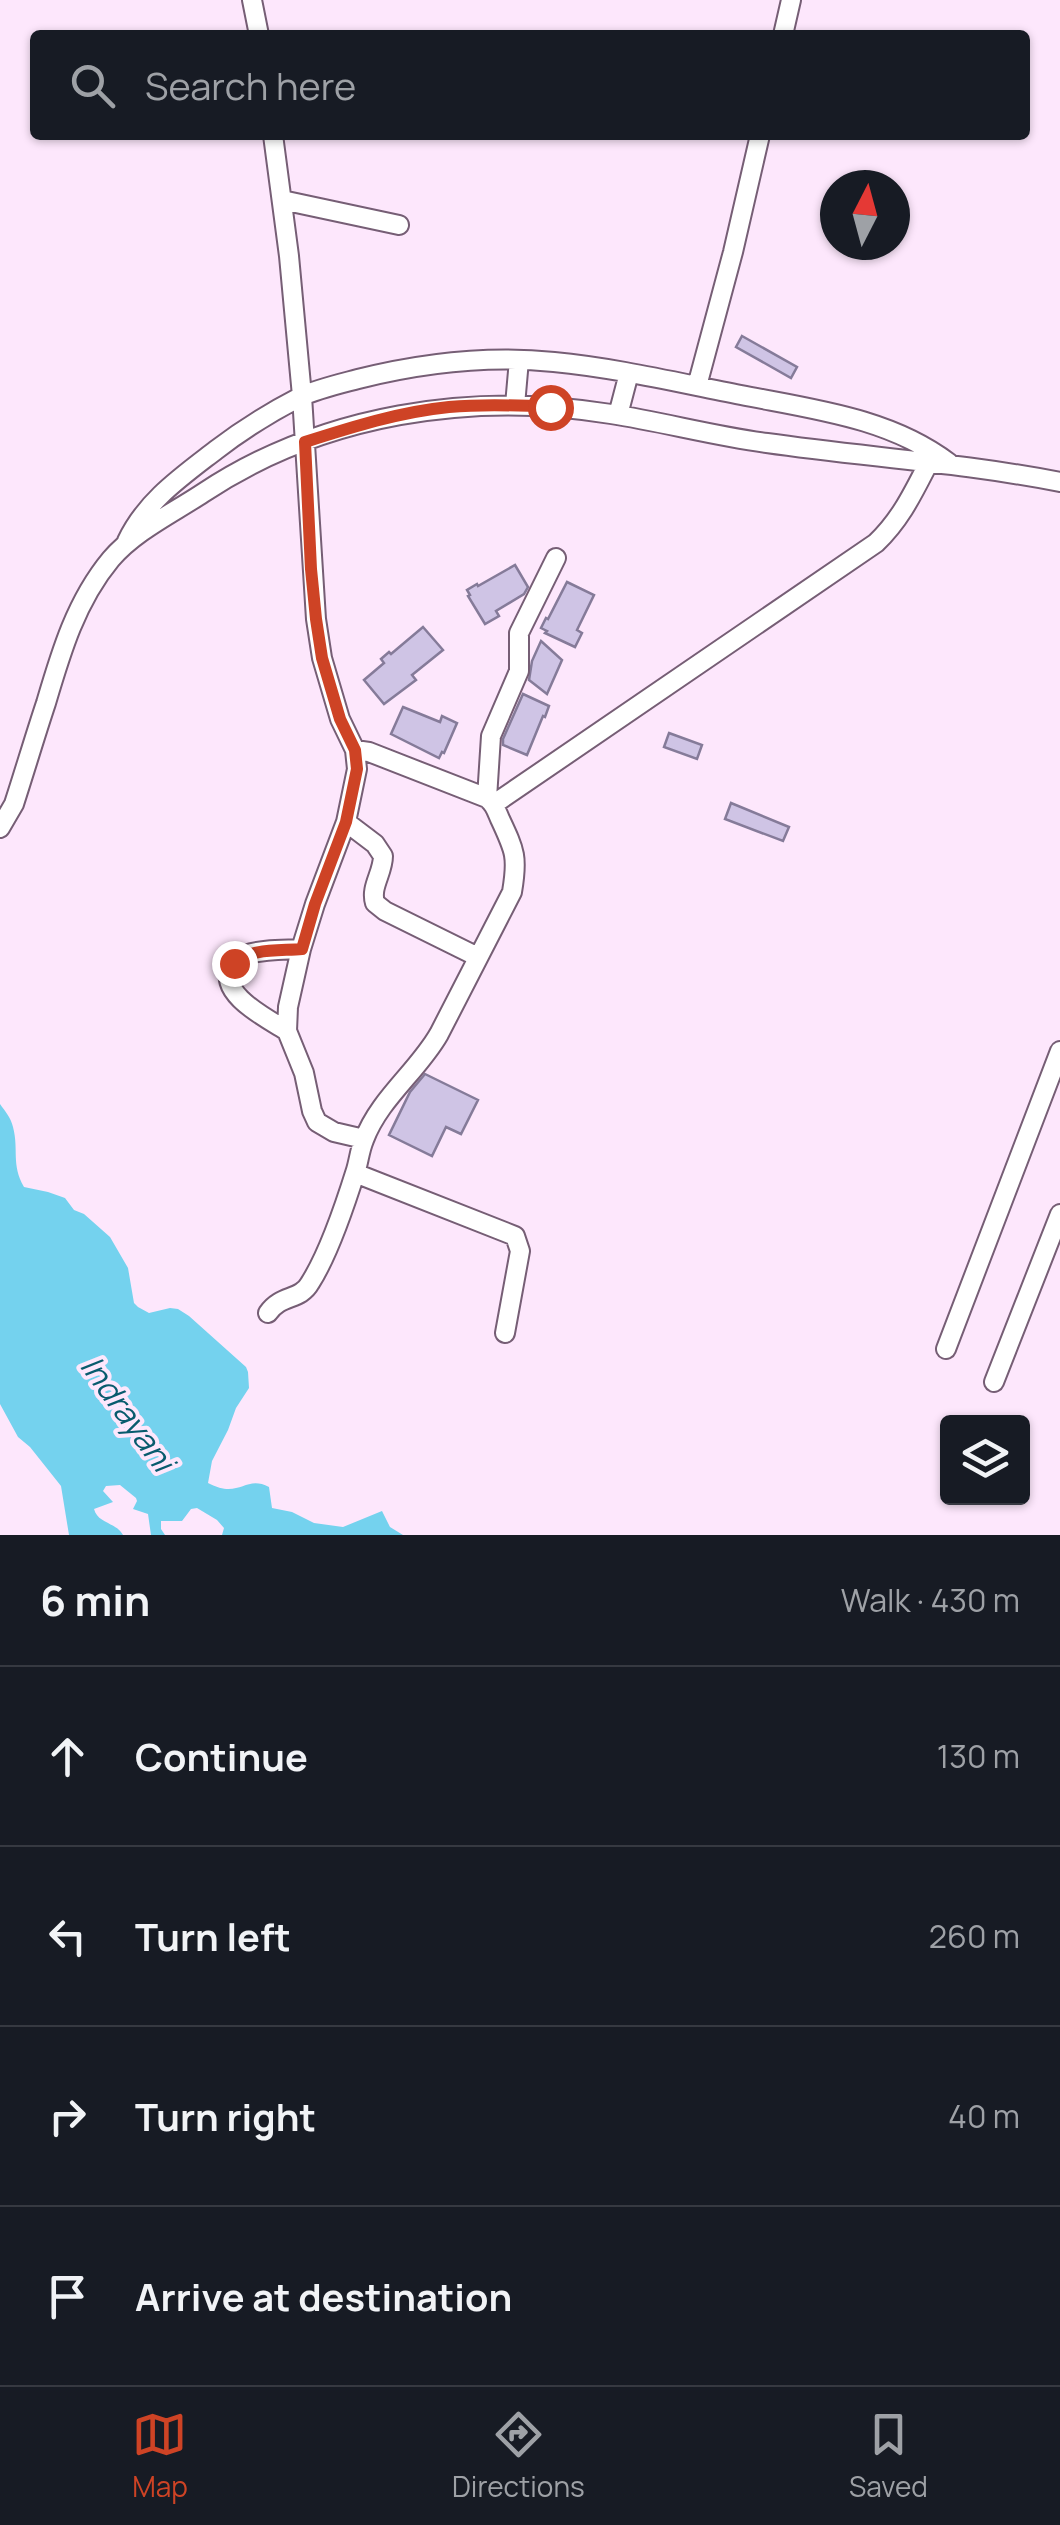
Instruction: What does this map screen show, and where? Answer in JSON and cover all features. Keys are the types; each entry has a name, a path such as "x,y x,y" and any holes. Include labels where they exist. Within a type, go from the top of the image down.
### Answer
{"street":[{"path":"252,0 258,30"},
{"path":"784,30 792,0"},
{"path":"274,140 302,396 316,619 322,658 340,719 355,750 357,769 346,822 302,949 288,1008 287,1031 317,1122 334,1132 364,1139"},
{"path":"697,386 734,252 759,140"},
{"path":"282,200 399,225"},
{"path":"515,405 520,360"},
{"path":"125,544 148,506 178,478 236,435 302,396 435,362 551,361 697,386 850,417 917,442 950,463"},
{"path":"618,415 628,373"},
{"path":"0,828 14,804 68,632 109,562 125,544 228,476 305,442 411,413 448,407 515,405 618,415 739,440 857,456 950,463 1060,482"},
{"path":"491,801 876,543 903,512 928,462"},
{"path":"268,1313 274,1304 303,1292 310,1284 322,1262 364,1139 382,1109 429,1052 512,892 516,853 491,801 491,736 519,671 519,633 556,558"},
{"path":"355,750 369,752 491,801"},
{"path":"346,822 375,844 383,856 373,892 375,903 478,957"},
{"path":"287,1031 249,1007 235,993 228,980 229,971 239,958 248,954 302,949"},
{"path":"946,1349 1060,1052"},
{"path":"355,1173 515,1236 520,1251 505,1334"},
{"path":"994,1382 1060,1214"}],"water":[{"name":"Indrayani","path":"0,1104 12,1124 24,1187 65,1198 74,1210 110,1237 128,1268 138,1307 149,1313 178,1309 246,1367 249,1388 212,1461 208,1483 228,1489 254,1483 269,1487 272,1508 314,1523 343,1527 382,1511 390,1527 403,1535 222,1535 224,1528 217,1520 197,1508 191,1509 182,1521 161,1521 165,1535 151,1535 148,1514 133,1509 136,1498 120,1485 106,1486 103,1491 113,1502 94,1509 99,1518 123,1535 69,1535 61,1486 18,1437 0,1404"}],"building":[{"path":"742,336 797,367 791,378 736,347"},
{"path":"515,565 528,587 524,594 496,611 499,616 485,624 467,590"},
{"path":"567,582 594,595 577,630 582,633 575,647 541,628"},
{"path":"423,627 443,650 412,675 416,680 384,704 364,680 384,663 381,659"},
{"path":"541,641 562,660 547,694 529,680"},
{"path":"523,694 549,706 527,755 503,745"},
{"path":"403,707 440,722 442,716 457,723 439,758 391,734"},
{"path":"669,733 702,745 697,759 664,747"},
{"path":"731,803 789,827 783,841 725,819"},
{"path":"425,1074 478,1100 461,1134 446,1127 432,1156 389,1135 410,1092"}],"route":[{"path":"234,963 248,954 302,949 346,822 357,769 355,750 340,719 322,658 311,569 305,442 369,422 448,407 550,407"}]}
